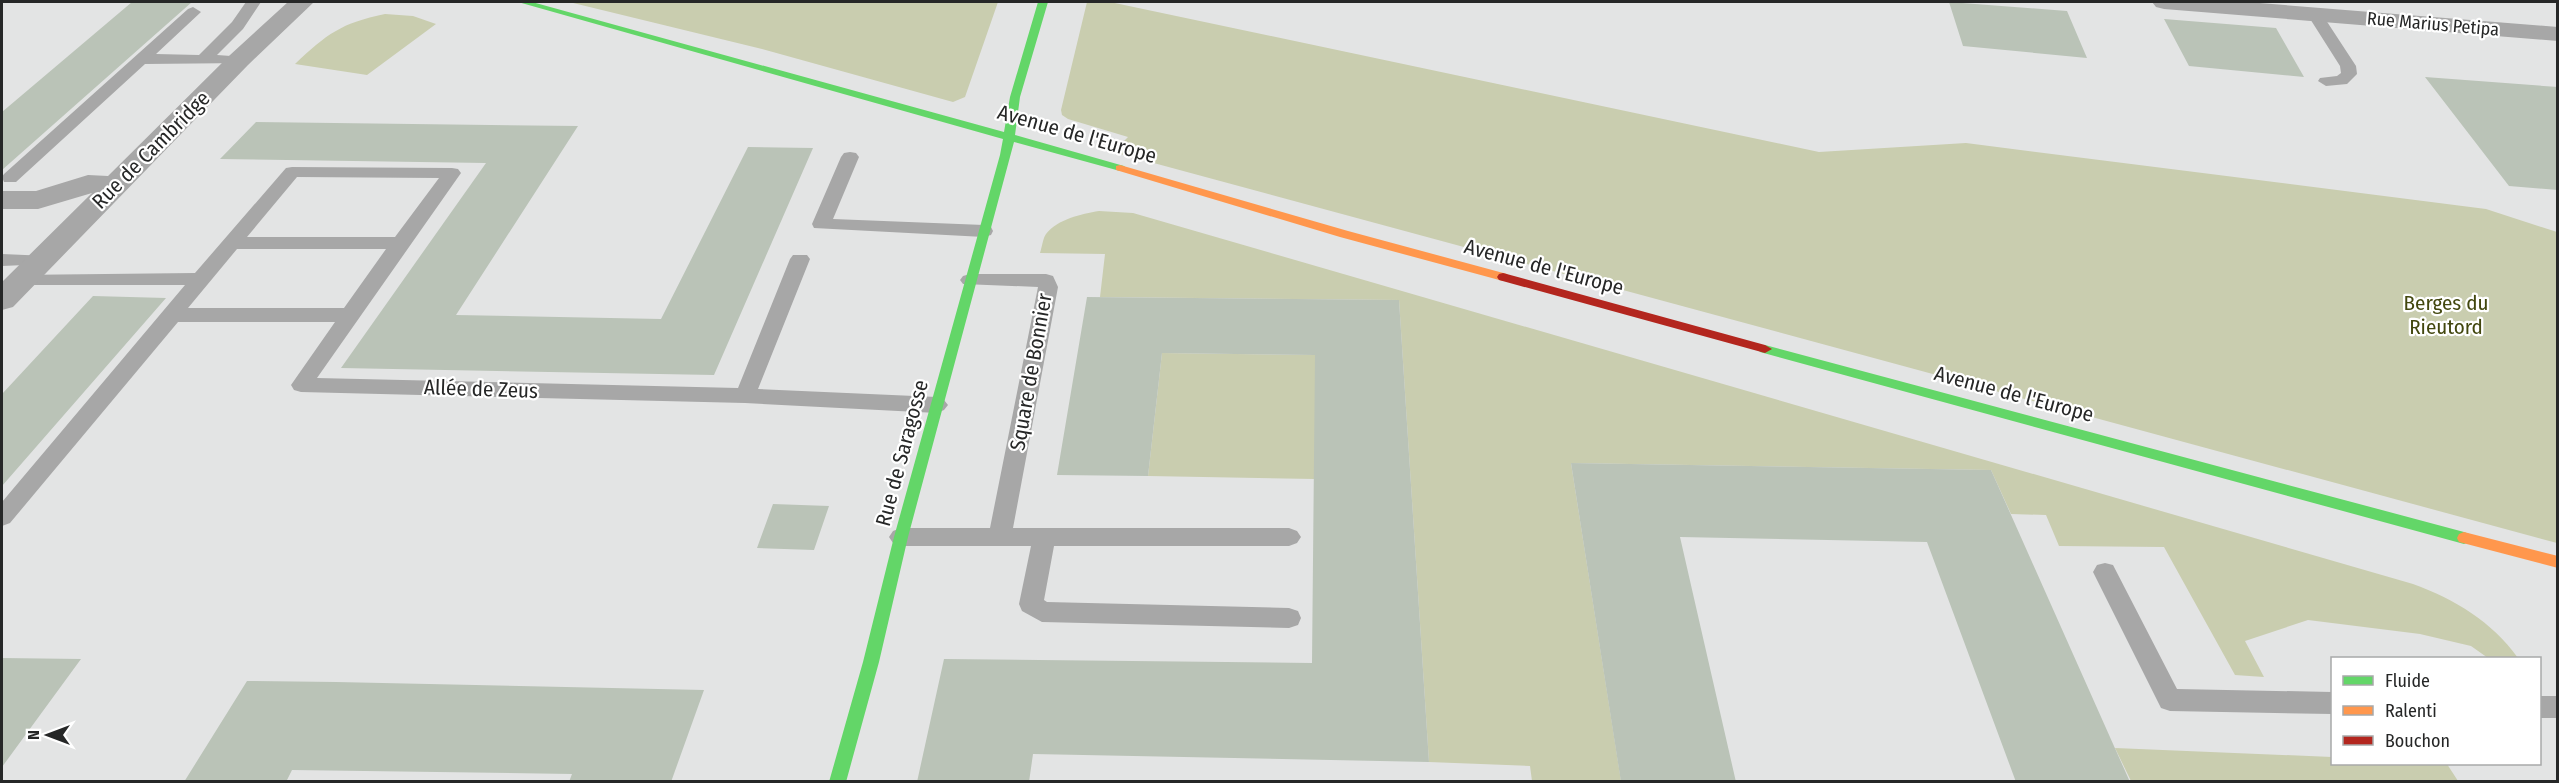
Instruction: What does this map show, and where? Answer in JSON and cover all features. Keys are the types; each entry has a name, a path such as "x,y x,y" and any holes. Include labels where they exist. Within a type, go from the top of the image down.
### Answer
{"street":[{"name":"Rue de Cambridge","path":"16,275 117,185 239,60 302,2"},
{"name":"Avenue de l'Europe","path":"523,2 1007,135 1344,234 2314,498 2558,562"},
{"name":"Rue de Saragosse","path":"837,782 871,662 970,280 1006,154 1007,135 1026,57 1043,2"},
{"name":"Rue Marius Petipa","path":"2164,2 2558,34"},
{"path":"6,189 38,200 88,184 117,185"}],"lane":[{"path":"203,60 238,26 250,11 253,2"},
{"path":"6,189 193,12"},
{"path":"2315,14 2348,66 2349,74 2341,81 2326,81"},
{"path":"141,59 239,60"},
{"path":"850,157 821,224 984,231"},
{"name":"Allée de Zeus","path":"2,517 292,172 452,173 301,385 745,396 937,405"},
{"path":"232,243 400,243"},
{"path":"745,396 800,259"},
{"path":"16,275 200,279"},
{"name":"Square de Bonnier","path":"970,280 1046,280 1048,287 1000,538"},
{"path":"172,315 350,315"},
{"path":"902,537 1289,537"},
{"path":"1044,538 1031,604 1042,612 1289,618"},
{"path":"2105,572 2169,700 2331,703"},
{"path":"2541,707 2558,707"}],"green space":[{"path":"569,2 998,2 965,97 953,102 762,49"},
{"name":"Berges du Rieutord","path":"1087,2 1110,2 1819,152 1966,143 2486,209 2557,232 2557,543 1113,152 1128,137 1068,119 1062,115 1061,110"},
{"path":"385,14 413,16 436,24 367,75 295,64 336,31 357,21"},
{"path":"1099,211 1133,213 2413,584 2444,597 2472,613 2496,633 2517,657 2487,657 2471,646 2420,634 2308,620 2245,641 2264,677 2235,675 2164,547 2059,546 2046,515 2011,514 1991,470 1571,463 1621,781 1532,781 1530,766 1429,762 1399,300 1100,297 1105,254 1040,253 1045,236 1051,229 1077,216"},
{"path":"1162,353 1315,355 1315,479 1148,476"},
{"path":"2115,748 2331,757 2331,765 2448,765 2458,781 2131,781"}],"building":[{"path":"132,2 192,2 2,170 2,112"},
{"path":"1949,2 2067,11 2087,58 1963,46"},
{"path":"2164,19 2276,28 2304,77 2189,66"},
{"path":"2425,77 2558,87 2558,190 2509,186"},
{"path":"256,122 578,126 456,315 661,319 748,147 813,148 714,375 341,368 486,163 220,159"},
{"path":"93,296 166,298 2,486 2,394"},
{"path":"1087,297 1399,300 1429,762 1033,754 1029,782 917,782 944,659 1312,663 1315,355 1162,353 1148,476 1057,475"},
{"path":"1571,463 1991,470 2130,782 2016,782 1927,542 1680,537 1736,782 1621,782"},
{"path":"773,504 829,506 814,550 757,548"},
{"path":"2,658 81,659 2,767"},
{"path":"247,681 704,690 671,782 569,782 572,774 292,770 286,782 184,782"}],"traffic: fast":[{"path":"523,2 1120,168"},
{"path":"837,782 871,662 901,537 1006,155 1015,97 1043,2"},
{"path":"1765,349 2464,538"}],"traffic: slow":[{"path":"1120,168 1344,234 1503,277"},
{"path":"2464,538 2558,562"}],"traffic: jam":[{"path":"1503,277 1765,349"}]}
